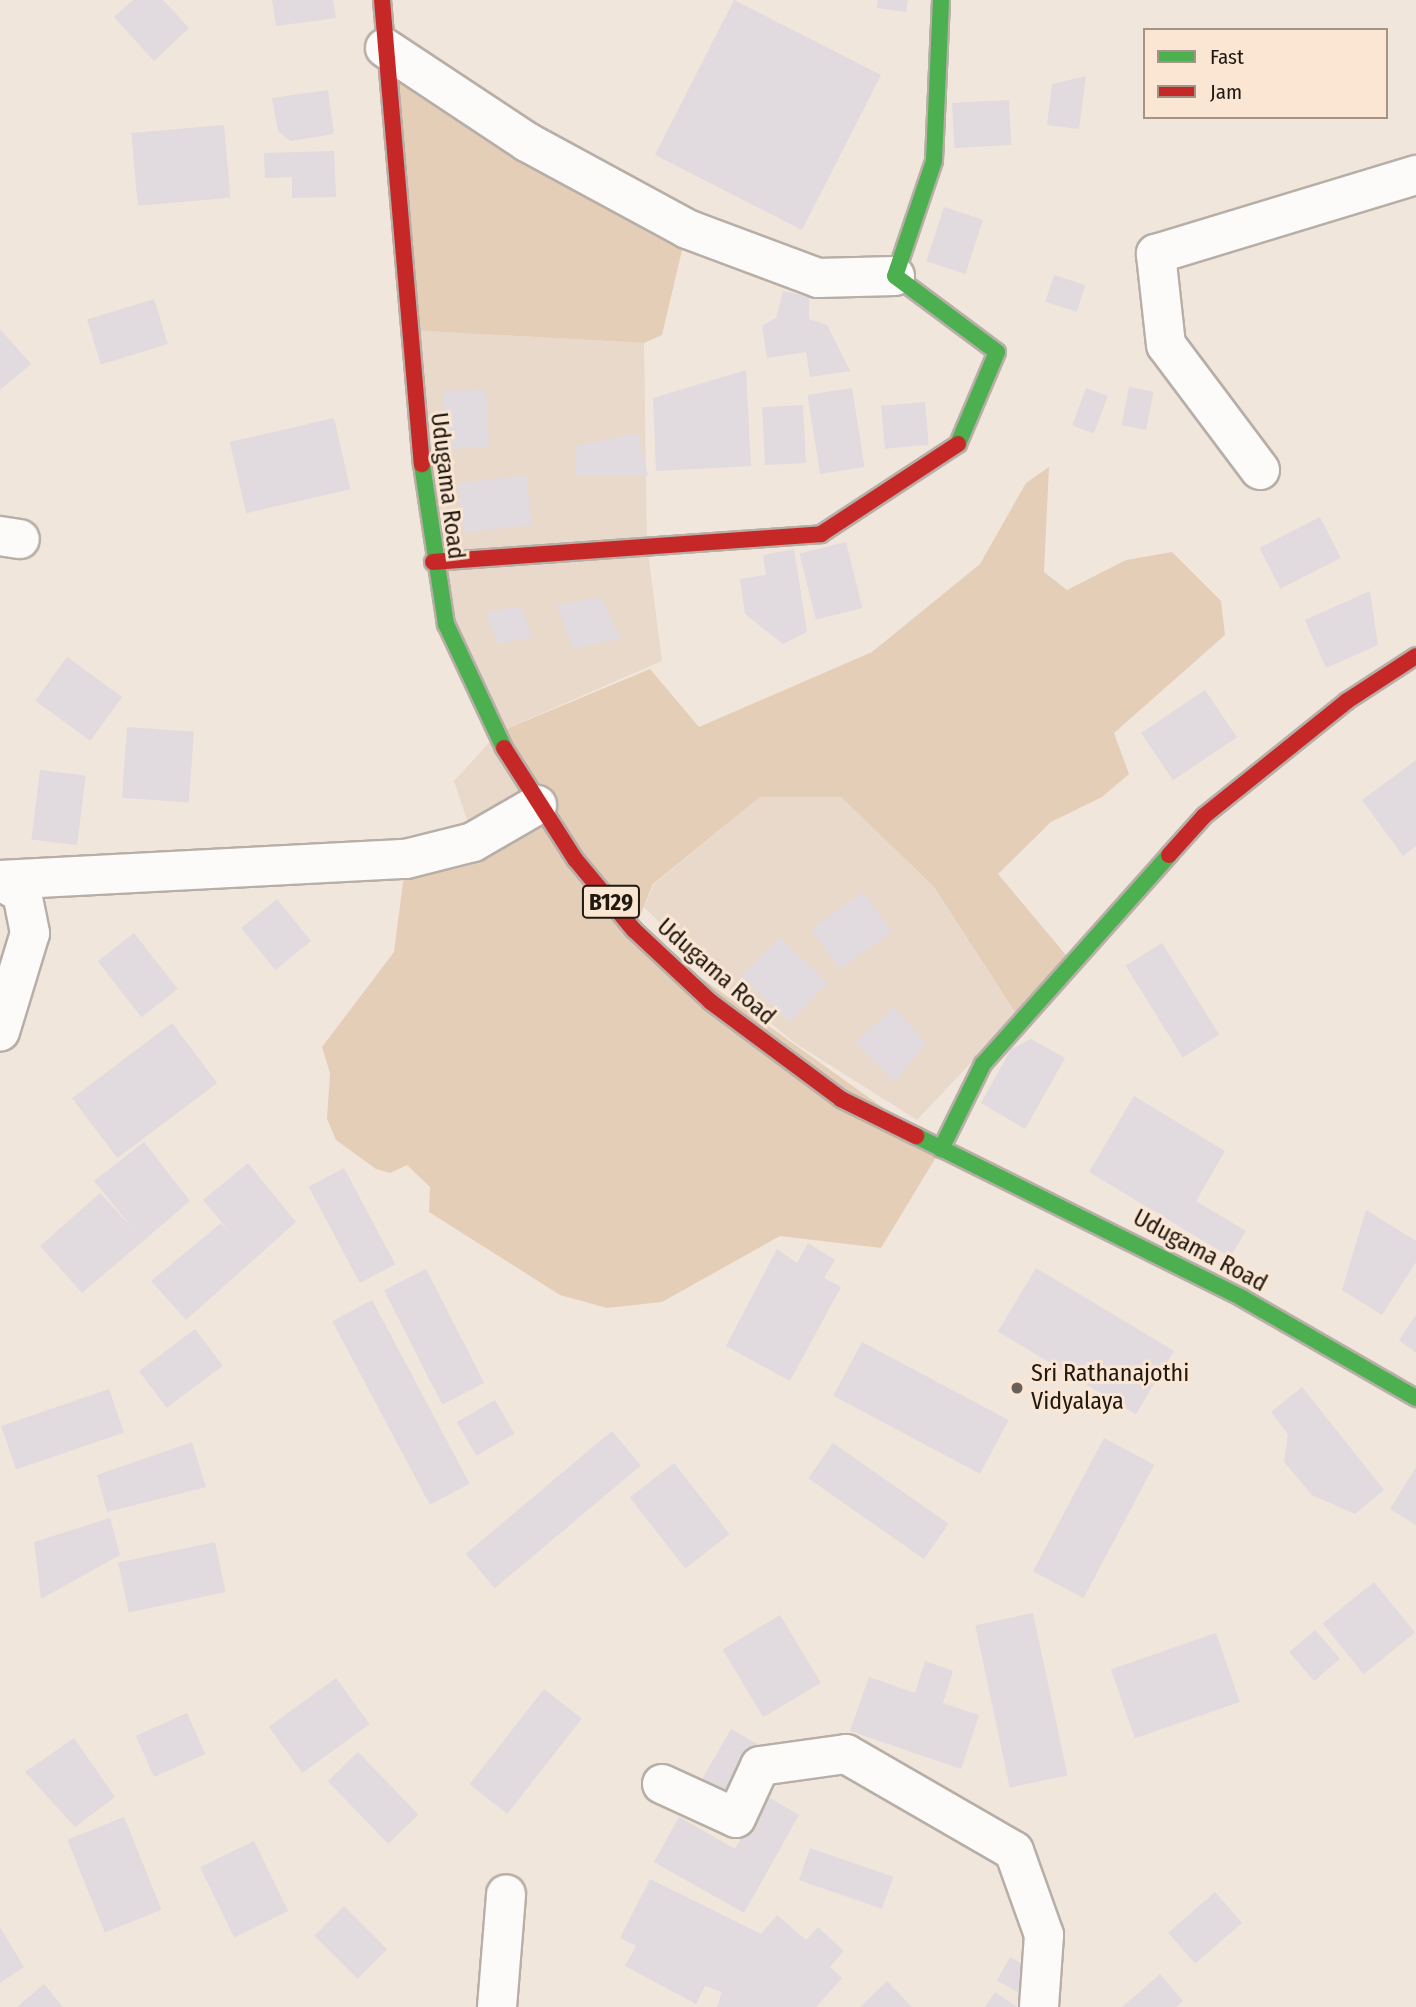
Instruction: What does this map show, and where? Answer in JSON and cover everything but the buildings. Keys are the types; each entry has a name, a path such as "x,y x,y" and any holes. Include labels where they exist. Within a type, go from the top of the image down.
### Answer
{"main road":[{"name":"Udugama Road","path":"382,0 411,381 433,562 446,624 537,805 634,930 711,1002 841,1099 1242,1297 1416,1398"},
{"path":"433,562 821,534 965,439 997,352 895,275 934,161 941,0"},
{"path":"941,1149 983,1065 1204,816 1347,701 1416,656"}],"street":[{"path":"386,48 527,142 687,229 818,278 895,275"},
{"path":"1260,470 1166,345 1156,254 1416,175"},
{"path":"0,880 406,859 473,842 537,805"},
{"path":"0,880 22,893 30,933 0,1032"},
{"path":"662,1784 736,1818 760,1766 846,1754 1014,1851 1044,1935 1039,2007"},
{"path":"497,2007 506,1894"}],"shaded area":[{"path":"385,48 687,229 662,335 644,343 407,330"},
{"path":"407,330 644,343 647,545 662,661 499,732 446,624"},
{"path":"1049,467 1044,572 1067,590 1126,560 1172,552 1221,601 1225,635 1114,733 1129,774 1102,797 1051,822 998,874 1071,961 1021,1022 934,887 841,797 760,797 653,884 634,930 941,1149 881,1248 780,1236 662,1302 607,1308 560,1295 429,1212 430,1187 407,1165 390,1173 376,1169 336,1140 327,1119 330,1073 322,1047 394,952 406,859 537,805 499,732 650,669 699,727 872,652 980,564 1026,483"},
{"path":"499,732 537,805 474,841 454,781"},
{"path":"760,797 841,797 934,887 1016,1015 917,1120 795,1043 715,978 644,907 654,884"}],"traffic: fast":[{"path":"941,0 934,161 895,276 997,352 958,444"},
{"path":"422,464 446,624 504,748"},
{"path":"941,1149 983,1064 1169,855"},
{"path":"916,1136 1242,1298 1416,1398"}],"traffic: jam":[{"path":"382,0 422,464"},
{"path":"433,562 821,534 958,444"},
{"path":"1169,855 1204,816 1347,701 1416,656"},
{"path":"504,748 575,859 634,930 711,1002 841,1099 916,1136"}],"place":[{"name":"Sri Rathanajothi Vidyalaya","path":"1017,1388"}]}
